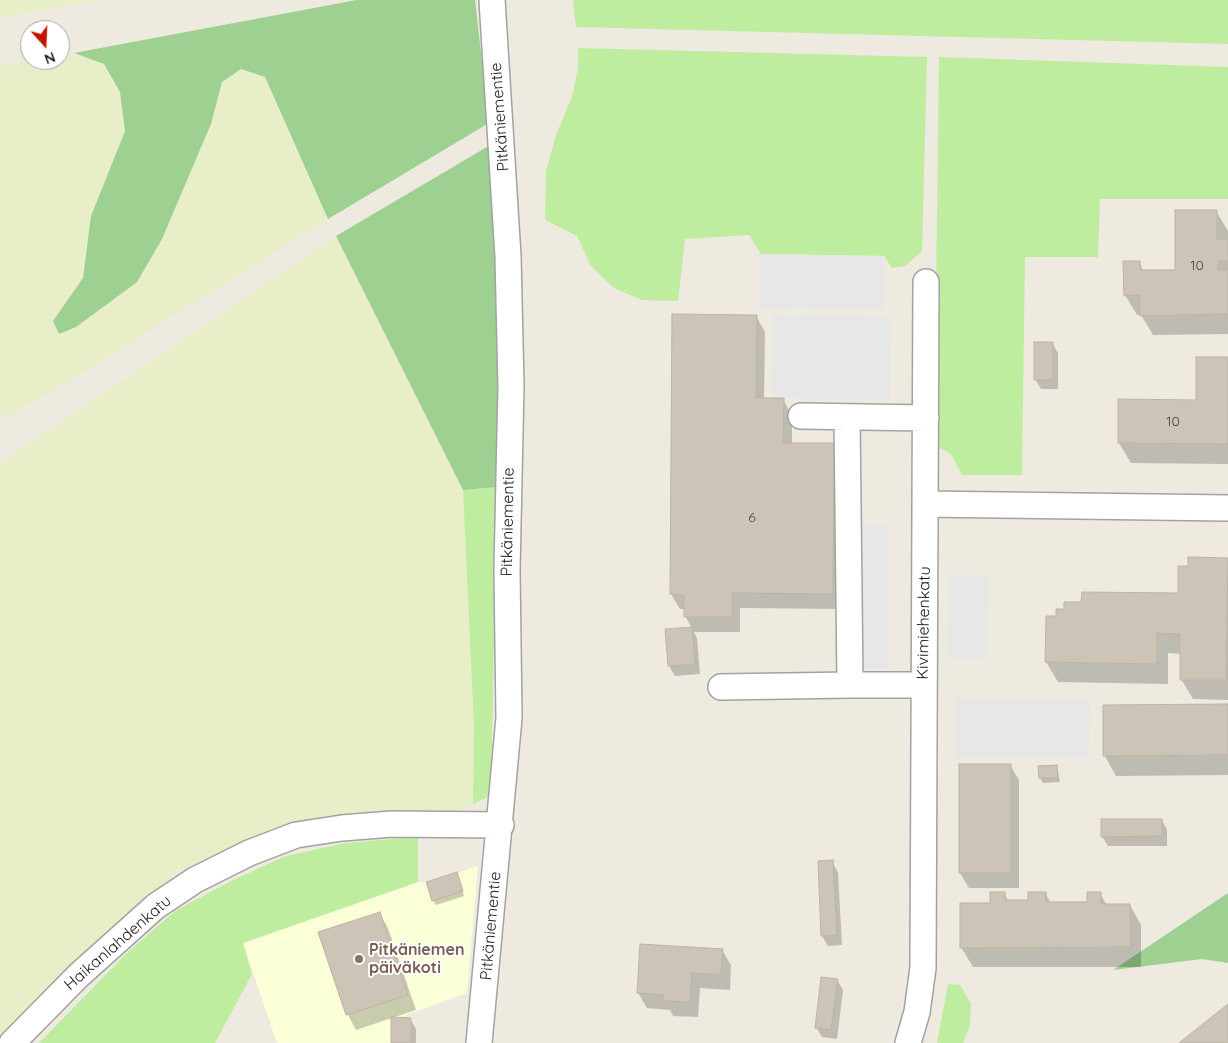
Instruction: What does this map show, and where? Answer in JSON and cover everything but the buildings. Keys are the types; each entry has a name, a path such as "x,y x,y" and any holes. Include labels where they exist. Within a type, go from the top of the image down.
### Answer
{"street":[{"name":"Pitkäniementie","path":"480,1043 501,825 509,718 507,570 511,386 508,256 492,0"},
{"name":"Kivimiehenkatu","path":"908,1043 917,1012 923,968 926,282"},
{"path":"801,416 926,418"},
{"path":"847,417 850,685"},
{"path":"925,504 1228,508"},
{"path":"720,687 923,685"},
{"name":"Haikanlahdenkatu","path":"12,1043 78,976 156,906 195,880 249,853 296,835 342,828 392,824 501,825"}],"shaded area":[{"path":"0,0 102,0 0,18"},
{"path":"74,53 104,64 120,92 125,131 91,216 83,278 53,321 162,239 211,124 222,82 241,69 265,77 328,219 43,397 5,417 0,414 0,66 20,63 20,70 70,70 70,54"},
{"path":"336,236 463,490 474,727 473,804 457,812 351,813 289,824 177,872 133,910 0,1043 0,464"},
{"path":"761,254 884,256 884,310 760,308"},
{"path":"773,315 891,317 890,400 772,398"},
{"path":"856,525 889,525 889,669 857,669"},
{"path":"949,575 988,576 987,659 948,658"},
{"path":"955,698 1090,699 1089,758 955,758"},
{"name":"Pitkäniemen päiväkoti","path":"478,866 467,993 398,1018 391,1017 391,1043 277,1043 243,943 418,882 426,882"}],"green space":[{"path":"357,0 475,0 489,123 328,219 265,77 241,69 222,82 211,124 162,239 137,282 76,327 59,334 53,321 83,278 91,216 125,131 120,92 104,64 74,53"},
{"path":"573,0 1228,0 1228,44 576,27"},
{"path":"578,48 927,57 922,251 905,266 892,268 884,256 761,254 749,235 685,239 678,301 642,300 614,288 591,266 577,236 545,220 546,171 556,135 572,97 578,68"},
{"path":"939,57 1228,67 1228,199 1100,199 1098,257 1025,257 1022,475 962,475 951,454 934,445"},
{"path":"492,144 501,392 497,487 463,490 336,236"},
{"path":"497,487 491,795 473,804 474,727 463,490"},
{"path":"418,837 418,882 243,943 252,974 215,1043 39,1043 128,952 175,911 229,882 286,856 345,843"},
{"path":"1228,893 1228,963 1202,959 1113,970"},
{"path":"948,984 960,985 971,1003 970,1025 963,1043 937,1043"}],"place":[{"name":"Pitkäniemen päiväkoti","path":"359,959"}]}
